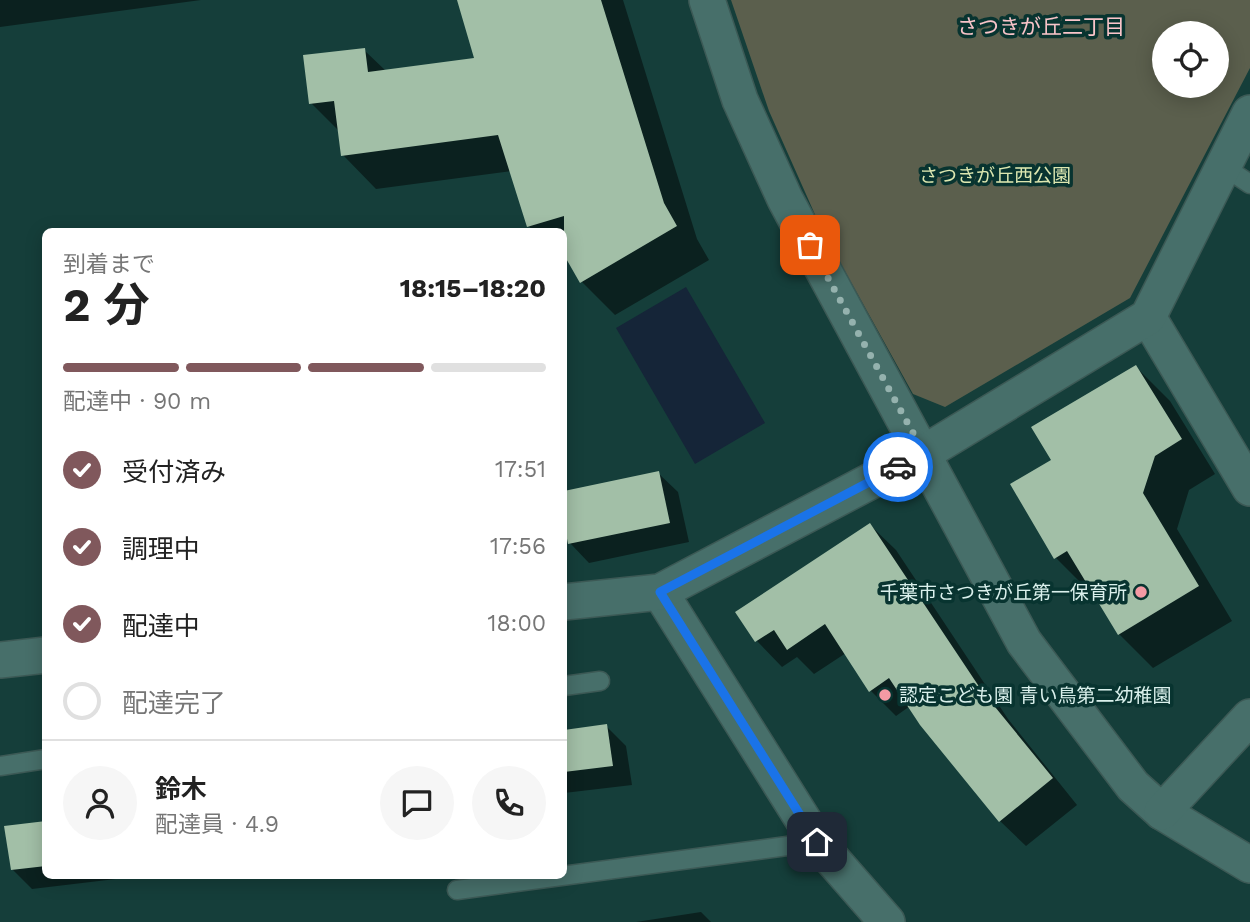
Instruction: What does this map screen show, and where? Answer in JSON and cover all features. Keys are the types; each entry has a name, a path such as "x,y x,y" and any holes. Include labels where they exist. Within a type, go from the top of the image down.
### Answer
{"street":[{"path":"707,0 740,100 785,199 1024,642 1133,786 1162,812 1250,865"},
{"path":"567,602 660,592 924,453 1148,317 1237,175 1250,113"},
{"path":"1148,317 1250,488"},
{"path":"660,592 817,842 887,922"},
{"path":"0,660 42,655"},
{"path":"1162,812 1250,717"}],"lane":[{"path":"567,686 600,681"},
{"path":"0,766 42,760"},
{"path":"567,875 817,842"},
{"path":"457,890 540,879"}],"green space":[{"name":"さつきが丘西公園","path":"731,0 1250,0 1250,68 1130,298 945,407 913,394 821,228 769,111"}],"water":[{"path":"686,287 765,423 695,464 616,328"}],"building":[{"path":"457,0 601,0 664,203 677,226 580,283 567,260 567,228 564,228 564,216 527,227 498,135 341,156 334,101 309,104 303,55 365,48 368,72 474,58"},
{"path":"1136,365 1182,439 1155,456 1143,493 1199,586 1118,635 1067,551 1054,559 1010,484 1051,460 1031,427"},
{"path":"659,471 670,523 568,544 567,490"},
{"path":"870,523 982,691 1053,778 999,822 920,725 889,678 869,692 825,624 787,650 774,630 755,642 735,612"},
{"path":"607,724 613,766 567,772 567,730"},
{"path":"42,821 42,866 11,870 4,826"}],"way so far":[{"path":"810,245 924,453 898,467"}],"place":[{"name":"千葉市さつきが丘第一保育所","path":"1141,592"},
{"name":"認定こども園 青い鳥第二幼稚園","path":"885,695"}],"district":[{"name":"さつきが丘二丁目","path":"1041,26"}],"route":[{"path":"817,842 660,592 898,467"}]}
